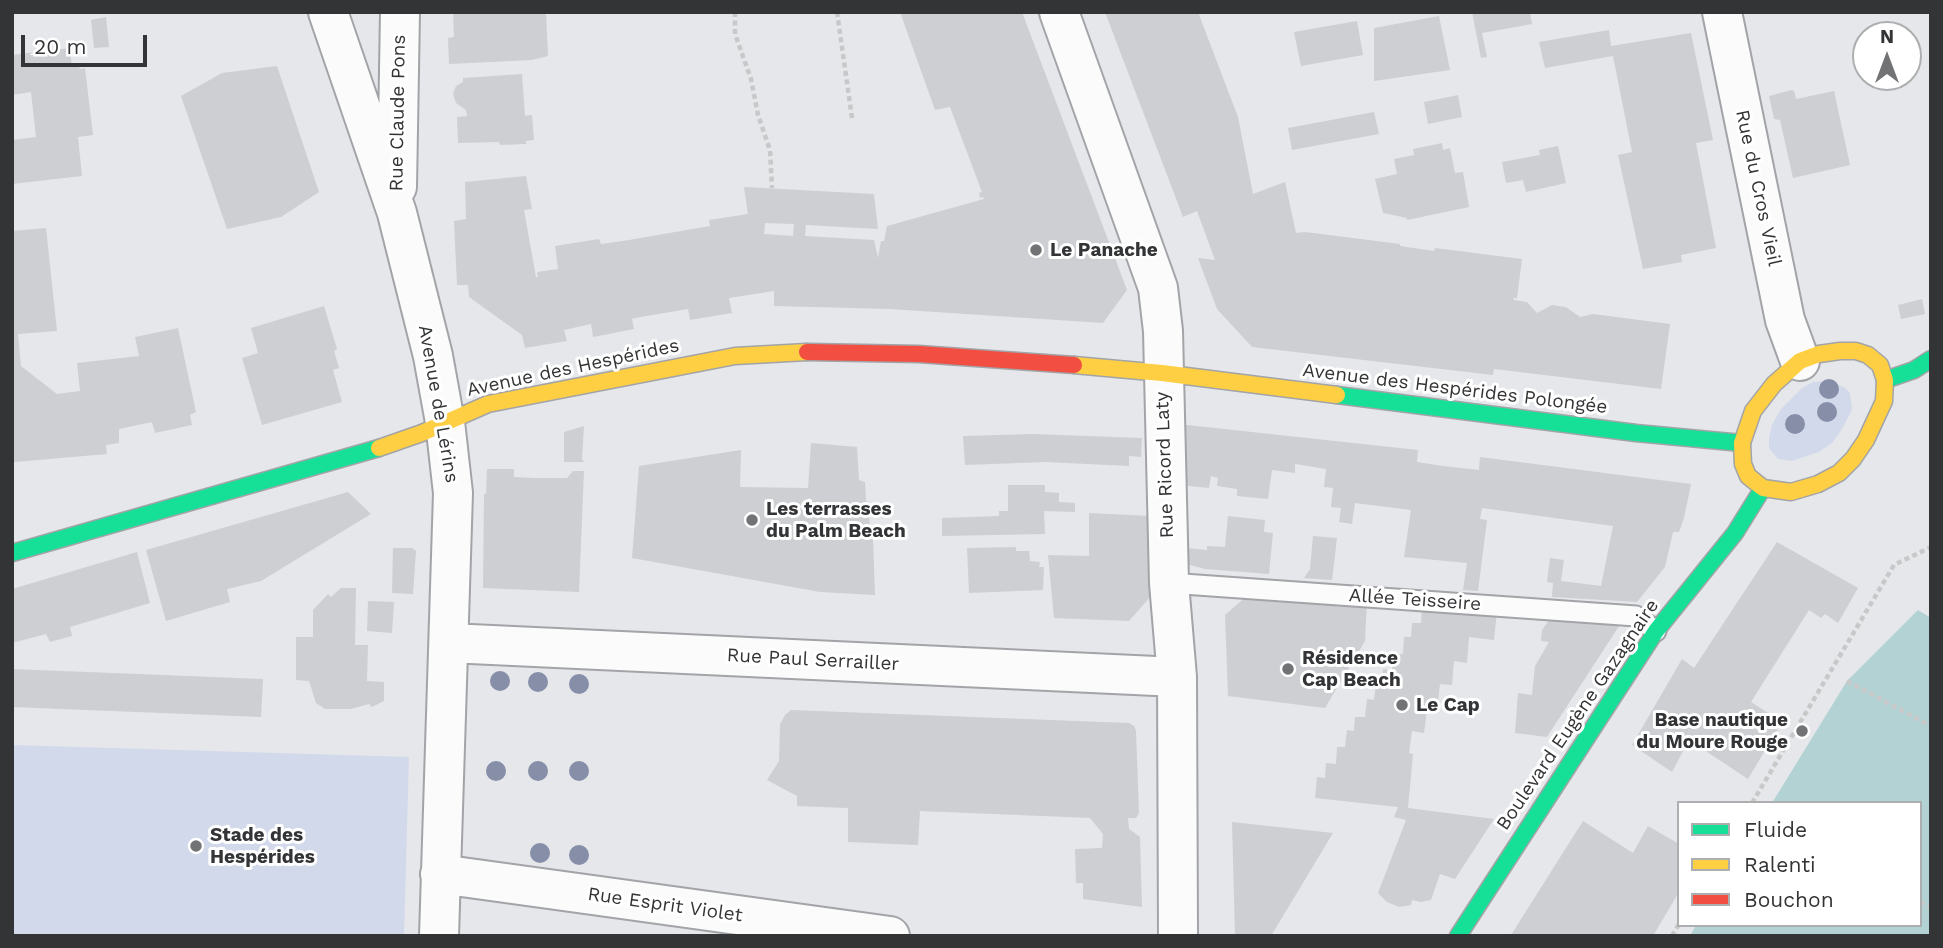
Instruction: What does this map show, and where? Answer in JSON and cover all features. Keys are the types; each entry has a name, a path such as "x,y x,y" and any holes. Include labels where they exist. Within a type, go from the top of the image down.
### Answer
{"street":[{"name":"Avenue de Lérins","path":"328,12 397,214 433,356 453,493 439,936"},
{"name":"Rue Claude Pons","path":"397,214 400,12"},
{"name":"Rue Ricord Laty","path":"1059,12 1158,288 1163,331 1169,583 1177,677 1178,936"},
{"name":"Rue du Cros Vieil","path":"1722,12 1785,320 1800,361"},
{"path":"1856,351 1868,355 1880,365 1885,380 1884,401 1878,419 1861,448 1839,473 1818,484 1791,492 1763,488 1748,475 1743,464 1742,443 1746,426 1753,411 1774,384 1800,361 1819,354 1856,351"},
{"name":"Avenue des Hespérides","path":"12,553 373,450 422,433 488,404 735,356 808,352 919,354 1162,373"},
{"path":"1885,380 1914,370 1931,359"},
{"name":"Avenue des Hespérides Polongée","path":"1162,373 1636,433 1742,443"},
{"name":"Boulevard Eugène Gazagnaire","path":"1458,936 1656,631 1735,533 1763,488"},
{"name":"Rue Paul Serrailler","path":"449,643 1177,677"},
{"name":"Rue Esprit Violet","path":"440,874 891,936"}],"lane":[{"name":"Allée Teisseire","path":"1169,583 1636,616 1656,631"}],"path":[{"path":"735,12 735,34 751,79 758,115 770,150 772,188"},
{"path":"837,12 852,118"},
{"path":"1753,801 1894,565 1931,547"},
{"path":"1847,681 1931,726"}],"shaded area":[{"path":"1826,381 1844,387 1850,393 1852,410 1842,429 1832,443 1819,452 1792,461 1778,459 1769,448 1769,438 1772,425 1781,409 1802,388 1813,382"},
{"path":"1918,610 1931,618 1931,936 1690,936 1695,927 1922,927 1922,801 1773,801 1847,681"},
{"name":"Stade des Hespérides","path":"12,745 409,757 404,936 12,936"}],"building":[{"path":"453,12 546,12 548,56 532,60 449,64 448,38 454,37"},
{"path":"900,12 1022,12 1127,290 1103,323 890,309 774,306 774,291 729,298 732,313 690,320 688,309 635,318 632,319 634,329 593,337 591,324 564,330 567,341 525,348 522,335 469,297 468,285 457,285 454,221 466,219 465,182 526,176 532,209 524,210 536,277 537,272 558,269 555,246 599,239 601,244 623,241 710,226 709,220 748,214 744,187 874,194 878,229 806,225 805,236 874,240 878,258 887,226 984,199 980,198 979,193 982,192 950,107 935,110","holes":["765,223 794,224 793,236 764,234"]},
{"path":"1105,12 1198,12 1238,117 1253,194 1285,182 1296,233 1400,244 1434,251 1435,248 1522,259 1517,298 1513,298 1527,302 1537,313 1552,305 1566,307 1580,317 1593,314 1670,324 1661,389 1494,369 1493,375 1252,347 1217,309 1198,258 1215,260 1197,211 1183,217"},
{"path":"1472,12 1530,12 1532,24 1482,33 1487,57 1481,58"},
{"path":"1439,16 1450,70 1374,81 1374,28"},
{"path":"106,17 109,47 94,48 91,20"},
{"path":"1357,21 1363,55 1301,66 1294,32"},
{"path":"1609,30 1611,46 1691,33 1713,140 1696,143 1716,248 1681,255 1682,262 1643,269 1618,155 1632,152 1613,56 1545,68 1539,42"},
{"path":"70,48 72,67 85,68 93,135 78,137 82,176 12,184 12,140 36,137 31,92 12,95 12,55"},
{"path":"277,66 319,192 281,217 227,229 181,96 222,73"},
{"path":"522,74 525,116 532,115 534,140 526,141 526,144 458,143 457,117 467,116 466,110 456,103 453,94 456,86 463,82 463,78"},
{"path":"1792,90 1796,99 1834,91 1850,165 1793,178 1780,120 1774,119 1769,96"},
{"path":"1458,95 1462,117 1428,124 1424,102"},
{"path":"1374,112 1379,134 1292,150 1288,128"},
{"path":"1442,143 1443,150 1450,148 1455,173 1463,172 1469,207 1407,220 1383,213 1375,179 1397,174 1394,159 1414,155 1413,149"},
{"path":"1558,146 1566,183 1526,192 1523,180 1506,183 1502,162 1540,155 1539,150"},
{"path":"46,228 57,331 18,334 21,366 57,394 80,391 77,363 139,356 135,337 178,328 196,412 190,415 192,425 155,433 152,422 119,429 119,443 106,445 107,454 15,462 12,460 12,231"},
{"path":"1922,299 1925,314 1901,319 1898,305"},
{"path":"324,306 337,349 334,351 339,368 333,370 342,402 262,425 242,358 258,353 251,328"},
{"path":"1178,424 1418,450 1417,462 1443,466 1479,470 1480,457 1691,484 1684,518 1679,532 1673,532 1665,567 1637,602 1552,597 1553,583 1547,582 1550,558 1564,560 1561,581 1601,586 1613,526 1482,508 1480,519 1487,520 1478,591 1463,590 1467,563 1404,557 1411,510 1355,503 1352,524 1339,522 1341,508 1331,507 1333,488 1324,487 1326,469 1295,464 1295,473 1272,470 1268,499 1237,496 1237,489 1217,486 1218,478 1211,476 1209,488 1180,485"},
{"path":"584,426 584,462 564,462 564,432"},
{"path":"1033,434 1142,438 1141,457 1129,456 1129,466 1046,462 965,465 963,436"},
{"name":"Les terrasses du Palm Beach","path":"811,443 857,447 859,480 865,482 866,501 869,502 875,595 820,592 632,558 639,466 741,450 740,487 808,488"},
{"path":"487,469 514,469 514,477 535,478 567,478 573,471 584,471 579,592 483,588 484,494"},
{"path":"1008,485 1045,485 1045,492 1059,493 1059,502 1075,503 1075,512 1044,511 1045,534 942,536 942,518 999,516 999,511 1008,511"},
{"path":"348,492 371,514 261,581 227,589 230,602 166,621 146,550"},
{"path":"1089,513 1151,516 1151,596 1129,621 1054,618 1048,555 1089,556"},
{"path":"1228,516 1265,520 1264,532 1273,533 1269,574 1205,569 1183,563 1177,547 1207,550 1207,546 1225,547"},
{"path":"1313,536 1337,538 1332,580 1304,578 1310,569"},
{"path":"1777,542 1858,588 1838,623 1825,614 1821,618 1809,610 1751,702 1782,722 1748,779 1689,740 1672,772 1632,745 1682,659 1694,668"},
{"path":"1016,547 1016,551 1029,551 1030,561 1040,562 1039,567 1044,567 1043,590 969,593 967,548"},
{"path":"393,548 412,548 416,551 413,594 392,593"},
{"path":"137,552 150,603 70,627 72,636 50,642 46,634 12,643 12,589"},
{"path":"341,588 356,588 355,645 368,645 367,681 384,682 384,701 372,707 369,704 351,709 325,709 316,703 309,681 296,680 296,637 313,637 313,610 328,594 331,597"},
{"name":"Résidence Cap Beach","path":"1249,594 1367,602 1365,641 1325,708 1228,696 1225,615"},
{"path":"368,601 394,602 392,633 367,631"},
{"name":"Le Cap","path":"1422,606 1497,611 1494,640 1469,637 1467,663 1454,661 1452,685 1440,684 1437,710 1427,710 1424,733 1412,731 1409,753 1413,754 1408,808 1494,819 1455,879 1440,874 1431,900 1412,900 1411,905 1399,907 1387,902 1378,893 1406,820 1394,817 1398,807 1315,798 1317,777 1325,778 1326,763 1336,764 1337,747 1345,747 1347,730 1354,731 1355,717 1365,717 1367,699 1374,700 1376,684 1382,684 1383,669 1392,670 1394,654 1403,654 1404,637 1411,637 1412,623 1421,623"},
{"path":"1552,616 1621,623 1547,737 1515,733 1518,693 1532,695 1535,666 1549,642 1541,641 1542,630"},
{"path":"12,669 263,679 261,717 12,707"},
{"path":"791,710 1129,723 1136,731 1139,813 1136,818 1128,818 1129,829 1140,837 1142,907 1083,899 1083,883 1076,883 1075,849 1102,848 1103,834 1090,818 920,811 918,845 848,842 848,808 797,806 797,796 767,780 779,761 780,724"},
{"path":"1583,821 1633,853 1648,826 1677,843 1677,895 1653,936 1511,935"},
{"path":"1232,822 1333,833 1271,936 1235,935"}],"traffic: fast":[{"path":"1885,380 1914,370 1931,359"},
{"path":"1337,395 1636,433 1742,443"},
{"path":"12,553 379,448"},
{"path":"1458,936 1656,631 1735,533 1763,488"}],"traffic: slow":[{"path":"1840,351 1856,351 1868,355 1880,365 1885,380 1884,401 1866,440 1839,473 1818,484 1791,492 1763,488 1748,476 1743,464 1742,443 1753,411 1774,384 1800,361 1819,354 1840,351"},
{"path":"379,448 422,433 488,404 735,356 807,352"},
{"path":"1074,365 1337,395"}],"traffic: jam":[{"path":"807,352 919,354 1074,365"}],"place":[{"name":"Le Panache","path":"1036,250"},
{"name":"Les terrasses du Palm Beach","path":"752,520"},
{"name":"Résidence Cap Beach","path":"1288,669"},
{"name":"Le Cap","path":"1402,705"},
{"name":"Base nautique du Moure Rouge","path":"1802,731"},
{"name":"Stade des Hespérides","path":"196,846"}]}
